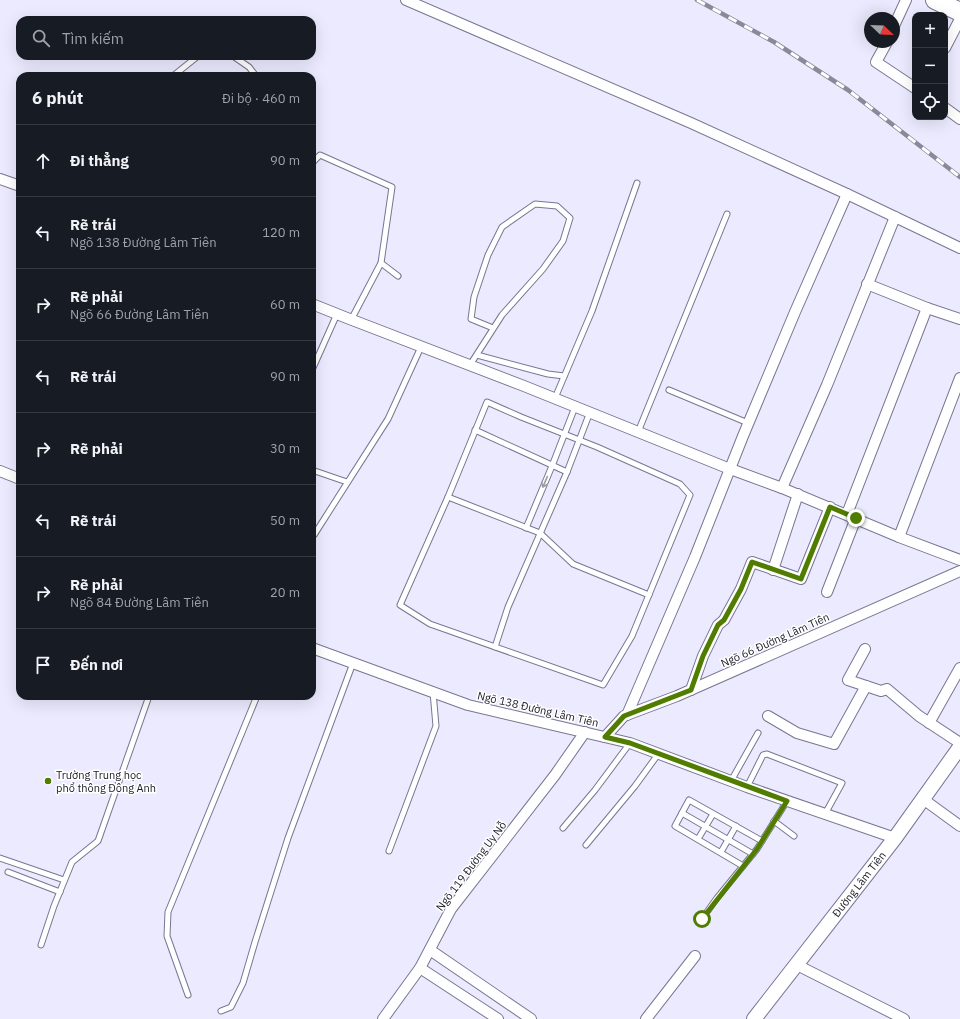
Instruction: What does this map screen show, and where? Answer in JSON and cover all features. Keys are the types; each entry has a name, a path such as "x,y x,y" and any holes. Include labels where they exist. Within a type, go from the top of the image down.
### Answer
{"highway":[{"path":"935,0 960,12"}],"street":[{"path":"406,0 691,123 847,194 960,248"},
{"path":"900,13 906,0"},
{"path":"948,42 960,19"},
{"path":"883,48 876,62 912,86"},
{"path":"948,110 960,119"},
{"path":"0,179 16,185"},
{"path":"627,715 694,557 748,423 847,194"},
{"path":"782,488 827,385 895,217"},
{"path":"867,284 927,308 960,319"},
{"path":"316,306 555,398 730,469 798,494 898,537 960,560"},
{"path":"827,592 851,516 927,308"},
{"path":"898,537 960,378"},
{"path":"0,471 16,477"},
{"path":"773,570 798,494"},
{"path":"691,690 709,643 718,625 724,620 741,589 752,562 801,579 830,507"},
{"name":"Ngõ 66 Đường Lâm Tiên","path":"605,737 624,716 691,690 960,572"},
{"name":"Ngõ 138 Đường Lâm Tiên","path":"316,649 468,704 630,743 731,781 895,838"},
{"path":"865,649 848,680 881,691 886,689 919,716 960,743"},
{"path":"929,723 960,668"},
{"path":"768,716 798,733 834,744 866,686"},
{"name":"Ngõ 119 Đường Uy Nỗ","path":"383,1019 420,968 450,909 555,775 585,732"},
{"name":"Đường Lâm Tiên","path":"754,1019 895,838 960,747"},
{"path":"923,799 960,826"},
{"path":"430,950 531,1019"},
{"path":"646,1019 695,956"},
{"path":"797,965 904,1019"},
{"path":"420,968 498,1019"}],"lane":[{"path":"178,72 193,60"},
{"path":"239,60 249,67 253,72"},
{"path":"316,158 320,154 392,187 381,264 351,320"},
{"path":"555,398 592,311 637,183"},
{"path":"470,365 502,315 543,269 563,241 570,218 557,206 535,204 502,227 488,255 474,297 471,319 493,328"},
{"path":"638,432 727,214"},
{"path":"381,264 398,276"},
{"path":"316,361 337,314"},
{"path":"316,532 388,419 421,347"},
{"path":"477,355 548,374 564,376"},
{"path":"669,390 748,423"},
{"path":"487,402 680,484 690,495 632,636 602,685 430,624 400,605 475,430 487,402"},
{"path":"526,528 575,407"},
{"path":"495,647 508,607 567,472 590,412"},
{"path":"475,430 567,472"},
{"path":"316,471 347,482"},
{"path":"448,496 540,533 573,564 649,595"},
{"path":"221,1011 230,1007 244,983 255,942 288,838 354,663"},
{"path":"388,851 436,726 433,692"},
{"path":"42,945 64,880 72,862 98,841 148,700"},
{"path":"188,995 167,936 168,912 255,700"},
{"path":"731,781 758,733"},
{"path":"563,828 595,790 630,743"},
{"path":"586,845 635,786 659,754"},
{"path":"748,787 763,755 767,754 842,783 825,814"},
{"path":"743,866 675,826 689,800 762,841"},
{"path":"702,919 753,854 787,801"},
{"path":"682,813 753,854"},
{"path":"698,839 713,814"},
{"path":"774,821 794,836"},
{"path":"721,852 736,826"},
{"path":"0,858 64,880"},
{"path":"8,872 60,892"}],"railway":[{"path":"697,0 774,42 848,90 960,177"}],"place":[{"name":"Trường Trung học phổ thông Đông Anh","path":"48,781"}],"route":[{"path":"702,919 757,849 787,801 630,743 605,737 624,716 691,690 703,656 718,625 724,620 741,589 752,562 801,579 830,507 856,518"}]}
